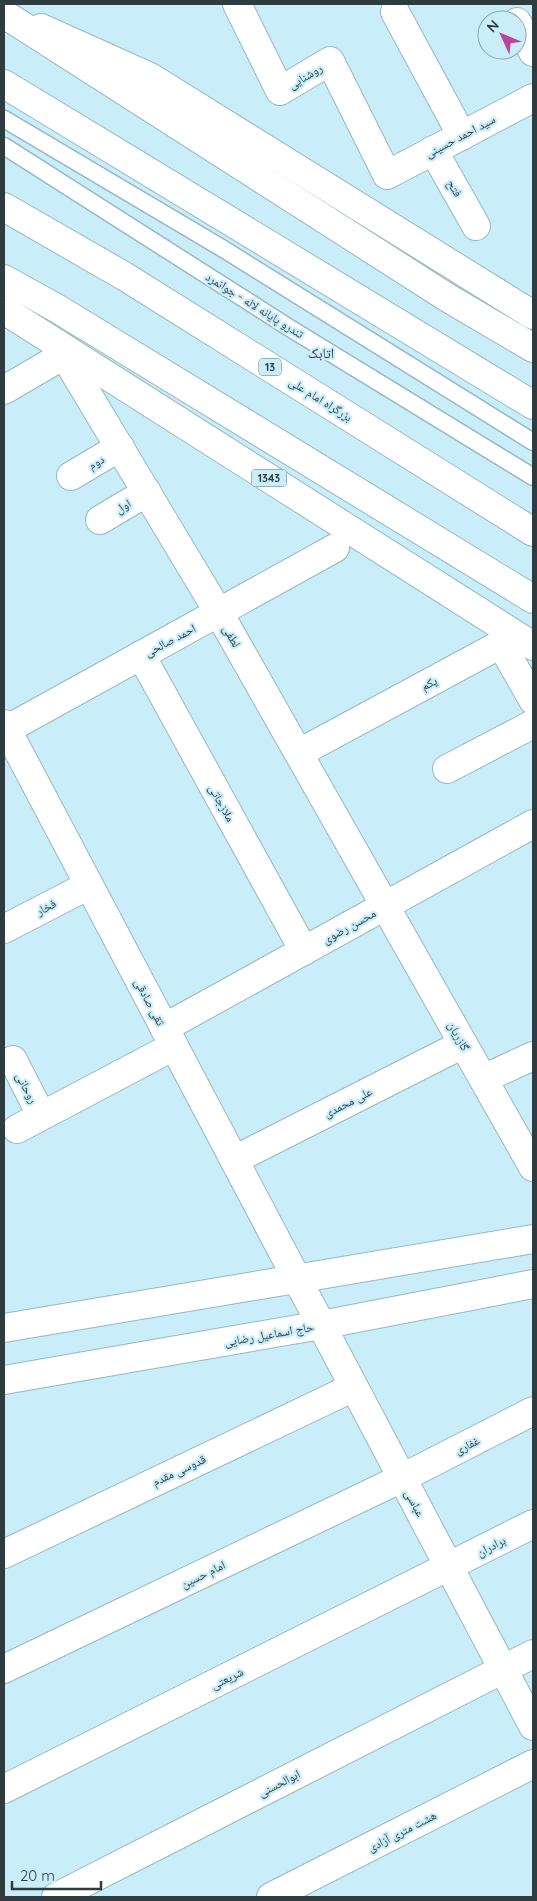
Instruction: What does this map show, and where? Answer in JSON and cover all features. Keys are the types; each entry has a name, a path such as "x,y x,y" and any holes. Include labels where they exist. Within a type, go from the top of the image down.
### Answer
{"main road":[{"name":"روشنایی","path":"237,4 280,91 330,61 387,175"},
{"path":"395,12 462,136"},
{"path":"4,13 150,77 533,315"},
{"path":"4,13 440,293 533,348"},
{"path":"527,40 533,52"},
{"path":"4,84 533,405"},
{"name":"سید احمد حسینی","path":"387,175 533,98"},
{"name":"فتح","path":"433,150 476,226"},
{"name":"بزرگراه امام علی","path":"4,207 124,276 533,532"},
{"name":"1343","path":"4,279 58,309 533,599"},
{"name":"1343","path":"4,310 533,646"},
{"name":"لطفی","path":"4,390 62,366 120,447 219,613 386,906"},
{"name":"دوم","path":"71,476 120,447"},
{"name":"اول","path":"100,520 147,492"},
{"name":"احمد صالحی","path":"5,728 219,613 335,548"},
{"name":"یکم","path":"299,753 501,644 533,700"},
{"name":"ملازجاتی","path":"141,655 304,951"},
{"path":"447,769 533,724"},
{"name":"تقی صادقی","path":"5,728 297,1280"},
{"name":"محسن رضوی","path":"17,1129 169,1037 304,951 533,824"},
{"name":"فخار","path":"4,929 88,885"},
{"name":"گازریان","path":"386,906 533,1167"},
{"name":"علی محمدی","path":"234,1160 463,1044"},
{"path":"483,1079 533,1056"},
{"name":"روحانی","path":"13,1060 41,1115"},
{"path":"4,1328 533,1239"},
{"name":"عباسی","path":"297,1280 533,1726"},
{"name":"حاج اسماعیل رضایی","path":"4,1380 321,1325 533,1284"},
{"name":"قدوسی مقدم","path":"4,1554 354,1387"},
{"name":"غفاری","path":"402,1478 533,1412"},
{"name":"امام حسین","path":"4,1670 402,1478"},
{"name":"برادران","path":"449,1567 533,1524"},
{"name":"شریعتی","path":"4,1789 449,1567"},
{"name":"ابوالحسنی","path":"56,1897 533,1654"},
{"name":"هشت متری آزادی","path":"271,1897 533,1764"}],"lane":[{"path":"4,119 225,250 533,442"},
{"name":"تندرو پایانه لاله - جوانمرد","path":"4,146 288,327 533,477"}],"district":[{"name":"اتابک","path":"321,353"}]}
